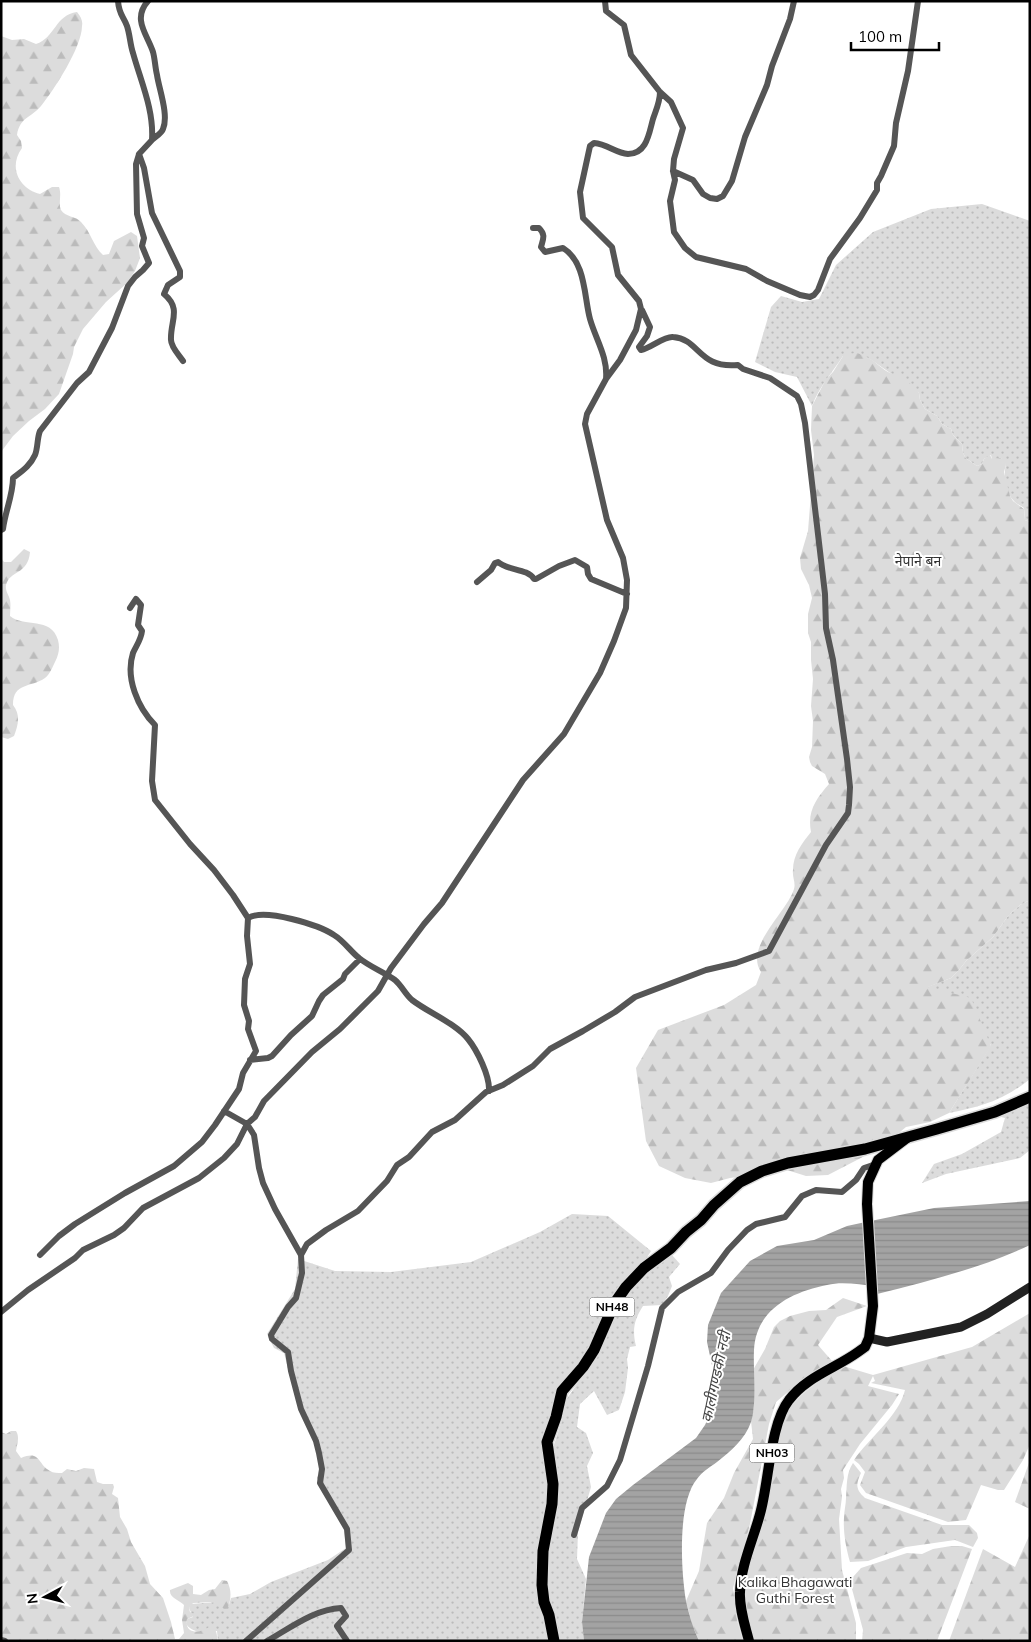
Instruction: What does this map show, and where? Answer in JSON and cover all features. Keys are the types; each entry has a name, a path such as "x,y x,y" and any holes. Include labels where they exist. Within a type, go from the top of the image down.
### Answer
{"highway":[{"path":"908,1137 995,1112 1030,1096"},
{"name":"NH48","path":"554,1641 549,1615 544,1602 542,1585 543,1551 552,1504 553,1484 546,1442 556,1417 562,1391 583,1367 594,1350 614,1304 626,1287 644,1268 671,1248 740,1182 762,1171 788,1163 865,1149 908,1137"}],"main road":[{"path":"908,1137 878,1160 868,1182 867,1204 873,1306 869,1338 887,1342 962,1327 1030,1287"},
{"name":"NH03","path":"749,1641 741,1605 741,1582 760,1513 778,1422 782,1411 796,1391 865,1347 869,1338"}],"street":[{"path":"118,1 118,12 127,26 133,54 142,80 153,131 152,140"},
{"path":"1,530 3,529 8,501 13,491 13,478 29,465 36,454 37,438 40,431 77,383 89,372 97,359 107,334 112,328 128,286 135,276 149,263 142,246 144,238 137,214 136,164 139,154 163,129 164,119 162,92 157,76 154,53 145,37 141,24 140,15 142,8 148,1"},
{"path":"605,1 606,12 624,25 631,55 660,92 671,102 683,128 674,159 672,171 674,180 670,201 674,232 685,248 696,257 746,269 767,281 800,295 810,297 818,290 830,259 860,218 877,190 877,183 894,146 896,123 908,71 918,1"},
{"path":"672,171 693,180 703,194 710,198 723,196 732,181 745,137 767,85 772,66 790,19 794,1"},
{"path":"301,1255 307,1244 358,1211 387,1181 397,1165 409,1157 432,1132 455,1120 486,1092 503,1085 533,1066 550,1049 591,1027 636,997 706,970 736,963 769,951 826,844 848,813 850,787 847,759 833,660 826,628 826,594 801,404 797,396 770,378 743,369 738,365 723,366 715,364 690,344 673,337 641,350 639,347 647,336 650,327 639,301 618,275 612,247 583,218 580,192 590,146 594,143 604,144 621,153 637,152 648,139 659,102 660,92"},
{"path":"139,154 144,168 152,213 180,271 180,277 168,285 164,294 169,298 175,314 171,341 183,361"},
{"path":"533,228 539,228 543,233 544,239 541,247 545,252 562,248 568,252 576,263 583,284 590,320 605,359 606,379"},
{"path":"1,1312 28,1290 75,1258 83,1250 119,1231 143,1208 199,1178 224,1158 237,1144 247,1124 255,1116 264,1101 305,1059 378,991 391,968 442,903 523,780 564,734 600,674 626,608 627,580 623,558 607,520 585,424 587,414 636,330 641,309"},
{"path":"477,582 498,562 503,566 531,574 536,579 559,566 575,560 587,567 591,579 627,594"},
{"path":"40,1255 75,1224 174,1166 202,1142 239,1089 243,1073 256,1051 248,1028 249,1021 244,1005 245,978 250,964 247,936 248,918 233,894 155,800 152,781 156,726 138,702 132,684 130,668 133,653 141,638 142,631 138,625 141,605 136,599 130,608"},
{"path":"248,918 258,914 272,915 319,927 336,936 360,959 388,976 409,997 448,1024 454,1026 470,1041 486,1071 490,1091"},
{"path":"250,1060 272,1056 312,1016 318,1001 323,995 342,979 360,959"},
{"path":"224,1111 247,1124 254,1135 263,1183 275,1209 301,1255 302,1272 296,1298 288,1306 270,1335 272,1339 288,1352 301,1409 316,1441 319,1453 322,1469 320,1483 347,1529 349,1550 246,1641"},
{"path":"574,1535 582,1508 607,1486 620,1460 648,1366 662,1308 678,1292 711,1273 728,1250 747,1230 756,1224 785,1217 802,1196 816,1190 842,1192 856,1180 864,1168 876,1164"},
{"path":"267,1641 310,1616 335,1608 341,1608 346,1616 337,1626 347,1641"},
{"path":"1,1640 5,1641"}],"green space":[{"path":"77,12 82,24 81,35 66,68 46,99 37,110 23,121 18,129 17,135 21,141 22,148 16,162 16,170 21,182 26,187 40,194 52,187 59,187 61,210 81,222 103,255 109,254 114,241 131,232 137,236 140,258 135,271 127,283 106,302 83,329 74,347 59,394 45,409 13,436 1,452 1,36 12,40 24,39 36,44 47,37 64,17"},
{"path":"982,204 1030,221 1030,522 1025,520 1024,508 1015,502 1009,494 1005,478 1006,465 1001,458 992,459 991,455 984,459 982,464 977,466 964,455 962,444 953,435 951,429 942,424 937,416 925,409 920,400 919,393 870,359 843,356 822,386 812,406 797,377 775,372 755,362 771,307 781,296 802,302 819,299 836,265 873,232 931,209"},
{"name":"नेपाने बन","path":"857,353 870,359 892,374 901,374 919,393 920,400 925,409 937,416 942,424 951,429 953,435 962,444 964,455 970,461 977,466 982,464 984,459 990,455 992,459 1001,458 1005,460 1004,472 1010,496 1013,501 1024,509 1025,520 1030,522 1030,900 1020,905 1008,916 993,937 966,961 951,978 928,987 971,998 991,1046 949,1113 930,1122 906,1127 882,1147 828,1175 806,1176 787,1170 730,1178 711,1183 685,1178 659,1166 646,1141 636,1068 658,1030 724,1005 756,985 761,972 757,962 758,952 762,941 794,889 793,865 796,854 811,832 810,818 814,806 829,784 825,774 812,766 809,757 812,747 813,721 811,706 813,679 808,614 812,598 809,585 801,569 800,558 808,531 814,455 811,430 812,406 826,379 843,356"},
{"path":"24,549 30,552 26,565 8,580 6,585 10,598 10,616 50,628 55,633 59,648 51,671 47,676 16,692 13,705 18,716 18,724 14,736 8,739 1,737 1,558 4,562 11,562"},
{"path":"1030,900 1030,1079 992,1102 949,1113 991,1045 927,987 951,978 966,961 993,937 1008,916 1020,905"},
{"path":"1030,1102 1030,1150 1020,1158 946,1174 922,1183 934,1164 962,1154 1001,1132 1005,1118 994,1115 1017,1109"},
{"path":"572,1214 608,1216 651,1251 589,1351 550,1420 550,1481 539,1546 550,1641 218,1641 217,1631 200,1632 189,1627 186,1624 187,1619 193,1617 189,1608 191,1604 216,1602 228,1608 231,1598 250,1594 271,1582 328,1560 346,1548 344,1528 320,1488 317,1478 320,1467 315,1443 294,1392 284,1353 274,1348 267,1334 295,1289 298,1259 335,1271 391,1272 471,1262 540,1232"},
{"path":"672,1255 680,1264 669,1277 672,1286 668,1296 662,1305 643,1306 636,1321 634,1335 636,1346 630,1347 627,1359 628,1368 625,1392 619,1410 607,1415 594,1391 580,1404 577,1427 586,1433 593,1453 587,1466 591,1487 578,1532 577,1559 586,1579 582,1622 584,1641 558,1641 547,1590 552,1451 566,1400 595,1358 630,1288"},
{"path":"843,1298 867,1306 837,1317 818,1345 832,1361 807,1376 776,1402 769,1424 750,1524 733,1588 737,1620 743,1641 699,1641 686,1601 699,1571 707,1523 724,1498 734,1473 753,1439 751,1421 754,1408 753,1370 765,1349 774,1327 780,1321 809,1311 826,1310"},
{"path":"1030,1313 1030,1444 1023,1460 1004,1490 981,1485 966,1520 948,1522 866,1493 860,1485 865,1472 854,1460 897,1409 905,1390 871,1383 875,1381 873,1376 868,1386 899,1394 860,1444 843,1470 844,1478 841,1489 842,1497 839,1519 842,1570 856,1623 856,1641 754,1641 746,1607 747,1573 779,1432 786,1415 795,1401 843,1366 873,1375 972,1347"},
{"path":"16,1431 17,1433 16,1451 21,1458 27,1456 36,1457 51,1472 56,1473 62,1473 67,1469 76,1471 84,1468 94,1469 97,1482 113,1484 112,1494 118,1498 120,1517 127,1529 131,1542 145,1566 150,1584 163,1598 175,1639 179,1639 184,1633 182,1620 184,1605 173,1597 170,1590 188,1583 193,1586 193,1594 201,1595 215,1589 222,1580 227,1581 231,1594 228,1608 225,1610 217,1604 210,1602 193,1603 189,1608 194,1616 187,1619 190,1630 197,1632 209,1627 214,1629 218,1641 1,1641 1,1432 6,1434"},
{"path":"1030,1460 1030,1509 1015,1502"},
{"path":"853,1463 861,1473 857,1486 859,1492 865,1498 942,1525 969,1525 977,1533 978,1538 973,1547 955,1540 906,1547 868,1561 850,1562 845,1540 844,1523 847,1480"},
{"path":"1030,1534 1030,1641 949,1641 983,1549 1015,1567"},
{"name":"Kalika Bhagawati Guthi Forest","path":"962,1546 972,1549 937,1641 862,1641 863,1630 852,1589 853,1577 861,1568 907,1553 922,1554 933,1549"}],"water":[{"name":"कालीगण्डकी नदी","path":"1030,1201 1030,1245 993,1261 877,1294 876,1286 858,1284 833,1284 814,1288 789,1298 769,1313 761,1324 756,1336 754,1350 754,1406 751,1422 741,1439 732,1449 699,1476 686,1504 682,1538 684,1588 690,1616 699,1641 584,1641 582,1622 589,1557 606,1513 616,1499 696,1438 705,1425 714,1405 716,1391 707,1342 708,1325 721,1293 750,1261 777,1246 814,1240 847,1226 934,1208"}]}
